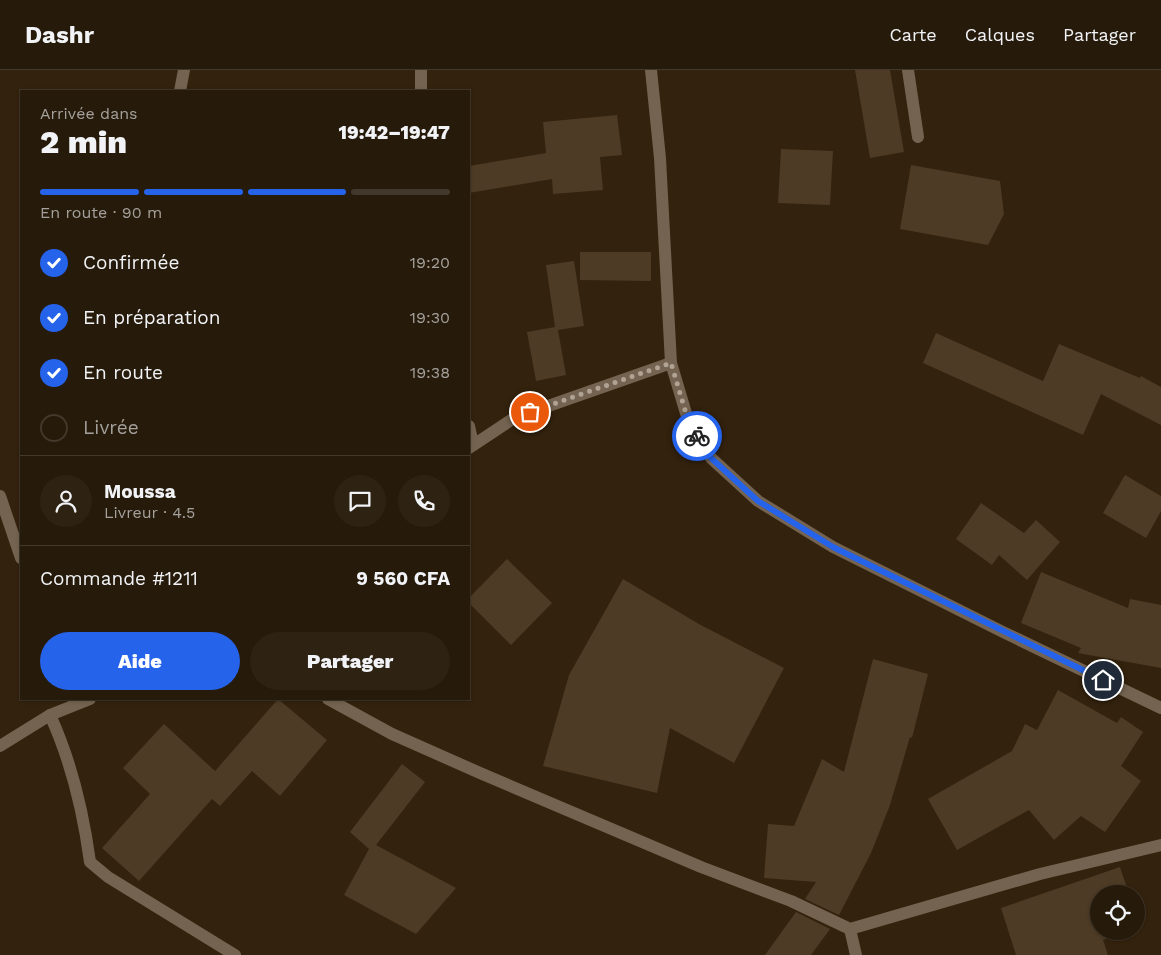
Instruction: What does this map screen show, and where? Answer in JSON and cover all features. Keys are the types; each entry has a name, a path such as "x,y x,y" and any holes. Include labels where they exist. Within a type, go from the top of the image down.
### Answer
{"street":[{"path":"180,90 184,70"},
{"path":"420,70 421,90"},
{"path":"651,70 660,158 671,363 688,420 711,458 758,501 833,547 1161,708"},
{"path":"908,70 918,137"},
{"path":"471,446 514,418 671,363"},
{"path":"0,496 20,555"},
{"path":"0,746 50,715 82,700"},
{"path":"330,700 392,734 480,773 701,867 791,901 850,929 1040,874 1161,845"},
{"path":"50,715 65,747 78,789 90,862 108,877 235,955"},
{"path":"850,929 856,955"}],"building":[{"path":"855,70 890,70 904,152 870,158"},
{"path":"617,115 622,155 600,157 603,190 553,194 552,179 470,193 470,166 546,153 543,122"},
{"path":"781,149 833,151 830,205 778,203"},
{"path":"911,165 1000,181 1004,214 988,245 900,229"},
{"path":"580,252 651,252 651,281 580,280"},
{"path":"574,261 584,326 558,330 566,375 536,381 527,332 555,327 546,265"},
{"path":"936,333 1043,381 1059,344 1140,378 1141,376 1161,387 1161,425 1101,394 1083,435 923,363"},
{"path":"1125,475 1161,496 1161,511 1146,538 1103,513"},
{"path":"981,503 1024,533 1036,520 1060,542 1027,580 999,555 992,565 956,539"},
{"path":"507,559 552,603 511,645 470,604 470,597"},
{"path":"1041,572 1128,608 1130,599 1161,605 1161,668 1078,653 1081,648 1021,623"},
{"path":"623,579 699,624 784,668 734,763 670,728 657,793 543,766 569,675"},
{"path":"873,659 928,674 912,738 910,737 890,805 871,853 839,915 805,899 816,882 764,878 768,824 794,826 822,759 844,772"},
{"path":"1058,690 1117,723 1121,717 1143,732 1121,766 1141,781 1105,832 1081,816 1054,840 1029,810 957,850 928,799 1012,751 1025,724 1037,730"},
{"path":"277,700 327,740 280,796 252,771 220,806 212,799 139,881 102,848 150,794 123,768 164,724 215,771"},
{"path":"402,764 425,782 376,845 456,888 416,934 344,895 369,849 350,832"},
{"path":"1120,867 1126,885 1090,885 1090,940 1103,940 1108,955 1016,955 1001,908"},
{"path":"796,912 830,929 811,955 765,955"}],"way so far":[{"path":"530,412 671,363 688,420 697,436"}],"route":[{"path":"697,436 711,458 758,501 833,547 1103,680"}]}
